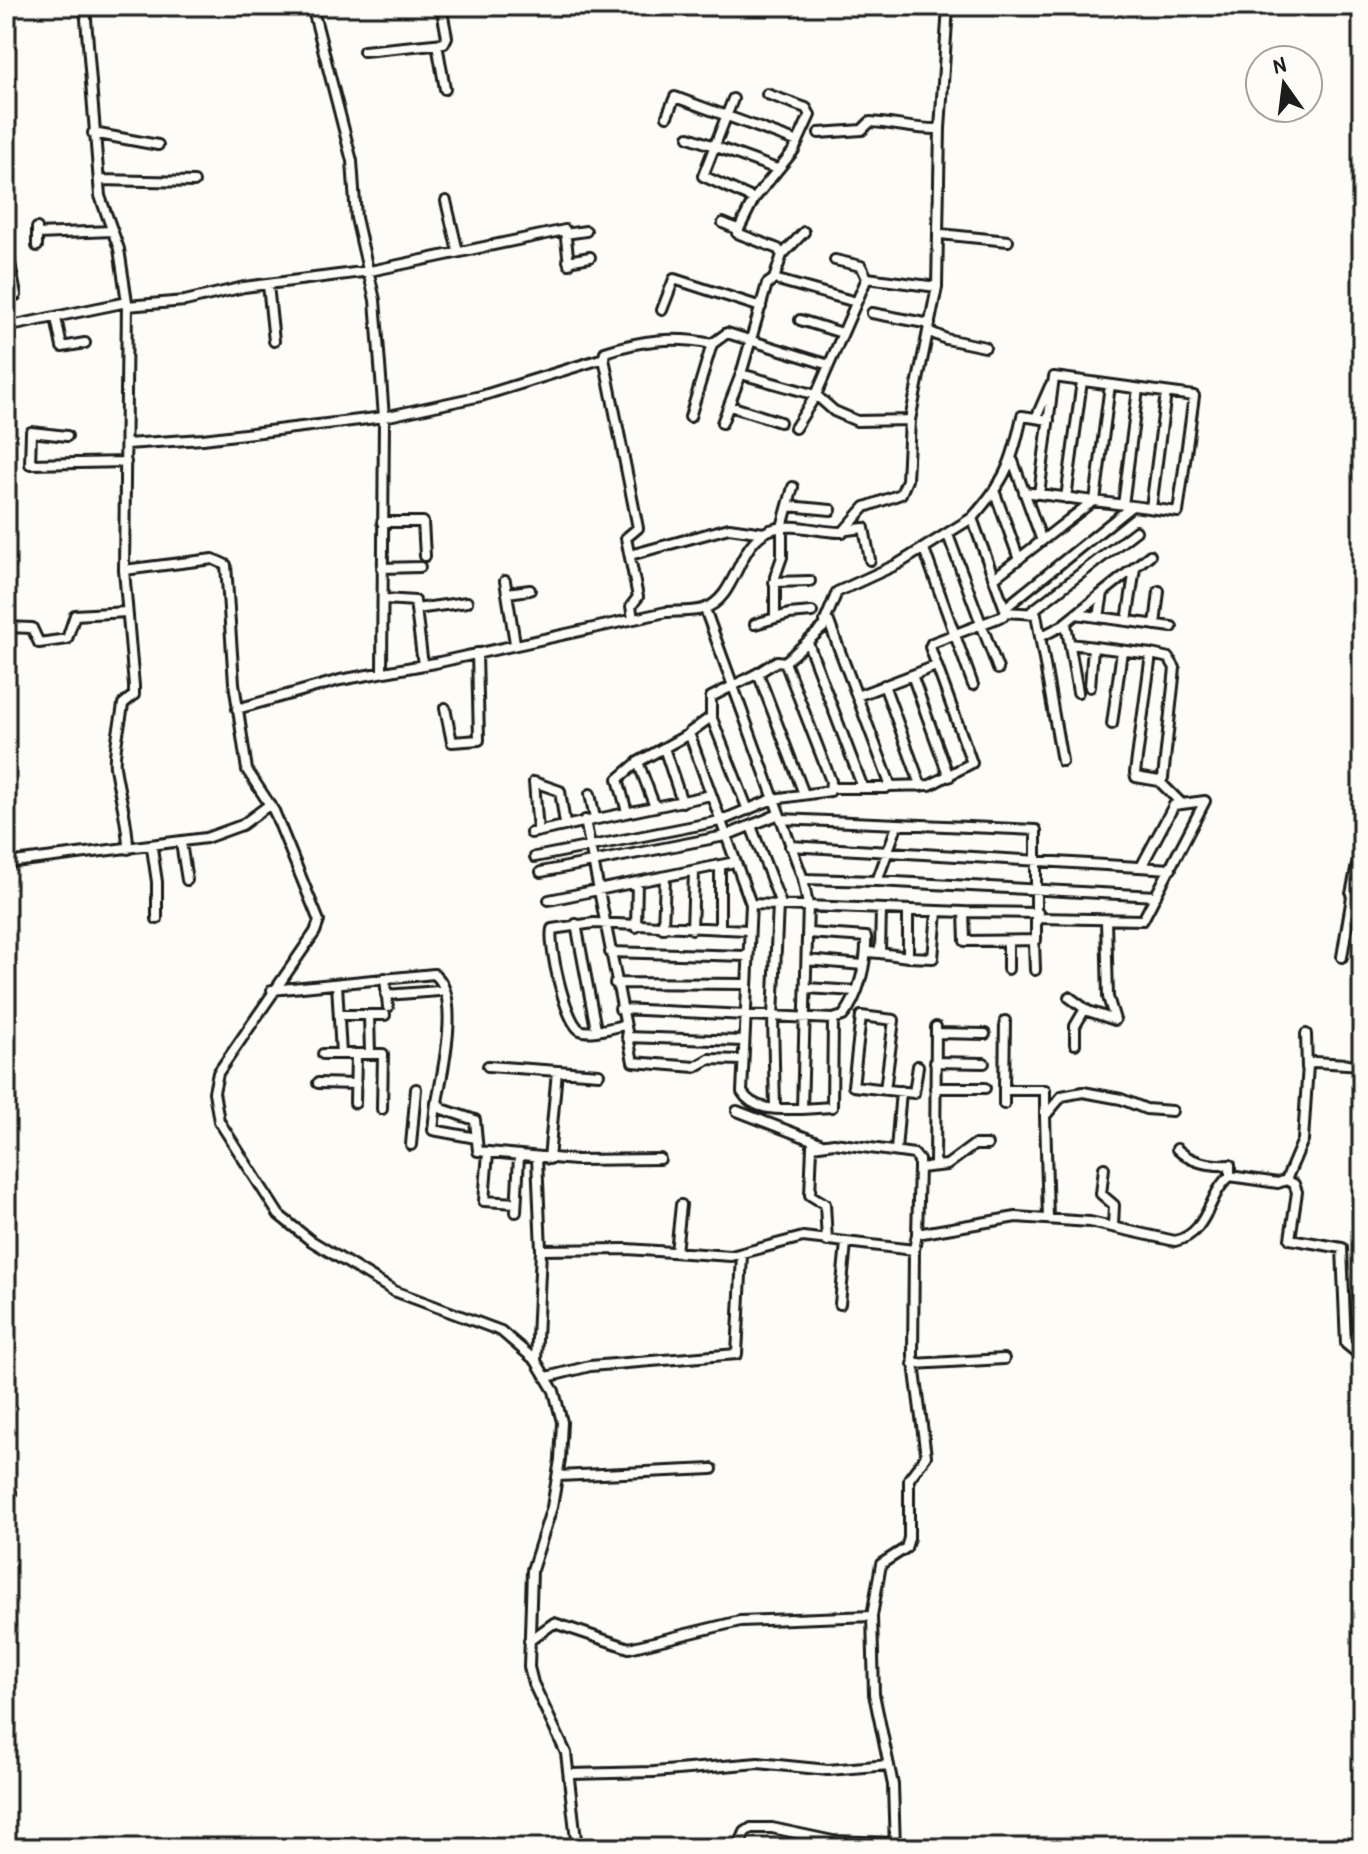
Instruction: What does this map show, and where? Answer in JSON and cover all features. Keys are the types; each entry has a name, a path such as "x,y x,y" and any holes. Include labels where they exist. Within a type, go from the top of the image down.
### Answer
{"street":[{"path":"85,6 99,180 121,258 127,304 124,570 134,695 123,704 123,723 114,764 126,818 128,849"},
{"path":"312,6 352,161 356,218 370,271 384,417 382,671"},
{"path":"364,51 447,41 441,6"},
{"path":"847,530 865,507 904,492 910,420 937,287 940,129 948,6"},
{"path":"437,44 445,89"},
{"path":"737,229 754,199 798,142 808,110 767,94"},
{"path":"667,116 675,97 798,142"},
{"path":"733,99 703,177 754,199"},
{"path":"819,133 860,131 870,122 898,124 909,130 940,129"},
{"path":"93,133 158,145"},
{"path":"689,137 777,169"},
{"path":"99,180 194,182"},
{"path":"446,201 458,252"},
{"path":"723,223 737,229 738,234 778,249 782,255"},
{"path":"6,327 127,304 185,301 268,285 370,271 565,230 569,263 590,257"},
{"path":"37,246 37,231 112,231"},
{"path":"565,234 586,231"},
{"path":"774,279 782,255 804,232"},
{"path":"940,234 1008,241"},
{"path":"6,242 16,295 6,298"},
{"path":"835,260 861,266 867,278"},
{"path":"867,278 937,287"},
{"path":"795,428 816,395 867,278"},
{"path":"662,310 673,279 761,307"},
{"path":"722,423 741,374 768,282 774,279 856,302"},
{"path":"268,285 274,341"},
{"path":"872,313 929,327 985,347"},
{"path":"56,318 62,347 85,343"},
{"path":"800,320 842,333"},
{"path":"633,619 632,605 638,597 627,536 638,528 604,353 667,338 712,344 730,333 829,365"},
{"path":"690,417 712,344"},
{"path":"126,444 203,439 384,417 481,396 604,358"},
{"path":"741,374 816,395 834,411 857,421 910,420"},
{"path":"1024,492 1178,512 1194,396 1054,377"},
{"path":"1036,418 1054,377"},
{"path":"1039,494 1054,377"},
{"path":"1066,498 1082,381"},
{"path":"994,578 1094,501 1110,385"},
{"path":"535,857 720,822 773,800 832,788 921,786 949,777 972,763 930,644 982,624 1008,610 1128,505 1138,389"},
{"path":"1151,508 1166,393"},
{"path":"730,406 780,422"},
{"path":"748,810 711,716 710,698 777,661 785,662 808,643 825,621 837,592 924,549 972,518 995,493 1013,461 1022,416 1049,420"},
{"path":"67,436 31,432 30,464 126,462"},
{"path":"1013,461 1042,541"},
{"path":"775,618 774,582 782,557 782,527 793,487"},
{"path":"995,493 1019,559"},
{"path":"788,506 831,510"},
{"path":"972,518 1008,610"},
{"path":"382,522 423,522 425,556"},
{"path":"237,709 382,671 423,665 633,619 705,609 719,597 751,545 764,533 782,527 864,528 870,560"},
{"path":"630,555 729,528 764,533"},
{"path":"1008,610 1028,611 1136,531"},
{"path":"948,535 998,669"},
{"path":"924,549 973,685"},
{"path":"1040,637 1065,623 1150,555"},
{"path":"124,570 213,559 225,563 237,709 247,770 269,805 319,921 315,932 272,990 218,1073 214,1092 219,1121 271,1206 310,1240 394,1291 486,1323 516,1341 547,1377 561,1415 558,1476 532,1570 530,1676 561,1738 571,1774 577,1848"},
{"path":"382,568 420,567"},
{"path":"1127,621 1135,568"},
{"path":"505,581 515,643"},
{"path":"774,582 810,581"},
{"path":"507,593 530,590"},
{"path":"1155,625 1159,591"},
{"path":"1099,617 1103,593"},
{"path":"385,599 415,601 423,665"},
{"path":"416,609 467,602"},
{"path":"705,609 803,879 808,905 808,933 802,1109"},
{"path":"1028,611 1040,637 1062,761"},
{"path":"6,627 31,627 38,642 53,641 69,637 75,615 127,612"},
{"path":"755,624 812,612"},
{"path":"1076,614 1172,627"},
{"path":"825,621 830,623 889,786"},
{"path":"1065,623 1078,692"},
{"path":"808,643 863,788"},
{"path":"1070,644 1169,658 1175,668 1163,778 1159,781"},
{"path":"1090,687 1093,647"},
{"path":"1112,724 1122,651"},
{"path":"445,708 452,742 479,740 477,653"},
{"path":"1151,654 1135,773 1136,777 1159,781 1180,802"},
{"path":"785,662 832,788"},
{"path":"857,696 936,666"},
{"path":"758,673 804,794"},
{"path":"912,675 949,777"},
{"path":"884,685 921,786"},
{"path":"627,812 617,781 638,762 689,734 711,716"},
{"path":"689,734 751,904 746,956 743,1095 754,1105 775,1108 832,1107 833,1019"},
{"path":"664,748 682,802"},
{"path":"638,762 655,807"},
{"path":"565,824 561,792 534,782 535,832 711,795"},
{"path":"590,794 595,818"},
{"path":"751,904 1141,921 1206,805 1201,800 1180,802 1172,807 1141,867"},
{"path":"6,863 181,843 242,825 269,805"},
{"path":"541,872 725,835 779,815 897,826 1035,829 1038,833 1035,970"},
{"path":"585,820 632,1061 637,1064 695,1067 709,1059 742,1060"},
{"path":"751,826 780,904 773,1017 775,1108"},
{"path":"877,881 890,853 897,826"},
{"path":"181,843 187,880"},
{"path":"790,846 1171,869"},
{"path":"152,848 157,882 157,919"},
{"path":"549,900 694,873 735,862"},
{"path":"1342,957 1357,865 1362,864"},
{"path":"720,866 720,929"},
{"path":"692,929 694,873"},
{"path":"663,928 665,878"},
{"path":"803,879 1156,896"},
{"path":"636,927 637,883"},
{"path":"1352,897 1362,899"},
{"path":"880,953 881,909"},
{"path":"908,910 908,957"},
{"path":"867,952 933,958 937,912"},
{"path":"964,912 965,941 1034,942"},
{"path":"1069,997 1085,1009 1115,1020 1108,997 1106,920"},
{"path":"624,1025 581,1030 569,1016 550,932 576,924 748,930"},
{"path":"576,924 596,1029"},
{"path":"620,1009 833,1019 845,1014 856,991 867,952 863,935 808,933"},
{"path":"1008,943 1008,969"},
{"path":"610,952 746,956"},
{"path":"807,960 863,965"},
{"path":"272,990 431,973 443,982 447,999 447,1033 433,1130"},
{"path":"341,1015 369,1015 386,1011 385,978"},
{"path":"615,983 745,984"},
{"path":"337,984 341,1054"},
{"path":"806,988 856,991"},
{"path":"386,995 439,991"},
{"path":"1075,1044 1075,1026 1085,1009"},
{"path":"369,1015 370,1054"},
{"path":"885,1090 894,1020 861,1016 853,1086 885,1090 901,1091 914,1093 918,1066"},
{"path":"1004,1104 1005,1021"},
{"path":"935,1166 936,1030 985,1034"},
{"path":"1230,1176 1278,1183 1286,1180 1303,1140 1306,1034"},
{"path":"627,1037 743,1041"},
{"path":"323,1054 383,1054 382,1109"},
{"path":"355,1103 356,1054"},
{"path":"935,1062 984,1063"},
{"path":"1307,1068 1315,1062 1362,1065"},
{"path":"488,1066 599,1074"},
{"path":"549,1159 557,1071"},
{"path":"318,1083 356,1084"},
{"path":"935,1088 985,1088"},
{"path":"411,1145 416,1089"},
{"path":"1004,1090 1045,1090 1048,1218"},
{"path":"896,1150 901,1091"},
{"path":"1045,1116 1062,1096 1083,1092 1121,1099 1146,1109 1172,1111"},
{"path":"437,1102 442,1109 475,1120 477,1150 488,1153 549,1159 660,1159"},
{"path":"737,1111 821,1143 896,1150 914,1154 919,1160 913,1364 926,1456 909,1479 909,1538 899,1554 881,1564 872,1616 874,1694 889,1765 895,1846 833,1841 760,1827 745,1832 738,1848"},
{"path":"412,1125 476,1138"},
{"path":"821,1143 811,1147 810,1194 825,1206 827,1241"},
{"path":"919,1168 953,1162 975,1144 987,1145"},
{"path":"917,1234 989,1219 1048,1218 1113,1226 1171,1241 1185,1238 1202,1223 1230,1176 1230,1165 1197,1162 1185,1158 1177,1149"},
{"path":"488,1153 484,1201 516,1208 519,1156"},
{"path":"536,1361 541,1250 537,1158"},
{"path":"1104,1168 1101,1194 1114,1205 1113,1226"},
{"path":"1286,1180 1296,1185 1297,1192 1290,1239 1343,1250 1346,1344 1362,1357"},
{"path":"676,1252 681,1205"},
{"path":"541,1250 742,1255 795,1237 914,1250"},
{"path":"840,1304 846,1243"},
{"path":"547,1377 590,1366 737,1354 742,1255"},
{"path":"913,1364 1004,1359"},
{"path":"558,1476 712,1469"},
{"path":"529,1641 554,1623 629,1648 740,1621 872,1616"},
{"path":"571,1774 644,1773 758,1763 828,1770 889,1765"}]}
